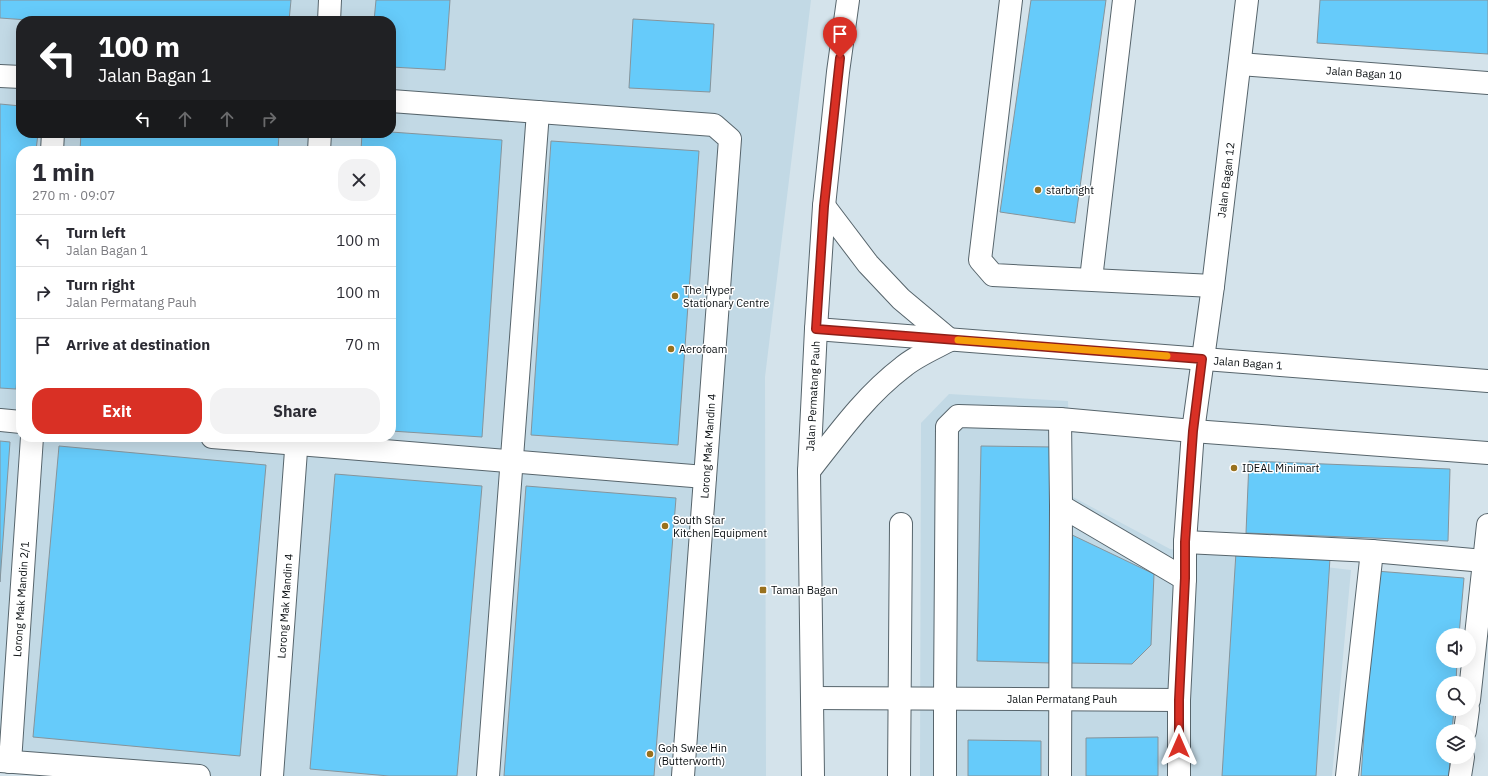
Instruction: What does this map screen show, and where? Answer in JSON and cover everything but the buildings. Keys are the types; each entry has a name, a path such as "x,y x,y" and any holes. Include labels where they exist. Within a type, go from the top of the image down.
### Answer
{"street":[{"path":"329,16 330,0"},
{"name":"Jalan Permatang Pauh","path":"813,776 809,471 824,206 838,72 848,0"},
{"path":"1011,0 980,260 993,275 1213,286"},
{"path":"1090,279 1124,0"},
{"name":"Jalan Bagan 12","path":"1202,359 1213,286 1247,0"},
{"name":"Jalan Bagan 10","path":"1240,64 1488,83"},
{"path":"0,76 16,77"},
{"path":"396,101 538,112 488,776"},
{"name":"Lorong Mak Mandin 4","path":"538,112 714,125 730,139 683,776"},
{"path":"809,471 876,390 904,365 950,340 901,299 868,264 824,206"},
{"name":"Jalan Bagan 1","path":"816,329 1488,381"},
{"path":"1179,776 1179,700 1185,578 1185,542 1193,431 1202,359"},
{"path":"945,776 947,426 958,416 1060,419 1193,431 1488,453"},
{"path":"1060,419 1060,776"},
{"path":"0,420 16,422"},
{"name":"Lorong Mak Mandin 2/1","path":"5,761 32,442"},
{"name":"Lorong Mak Mandin 4","path":"272,776 297,442"},
{"path":"317,442 512,461 705,477"},
{"path":"1061,506 1185,578"},
{"path":"899,776 901,524"},
{"path":"1476,688 1488,525"},
{"path":"1185,542 1486,556"},
{"path":"1347,776 1372,551"},
{"name":"Jalan Permatang Pauh","path":"812,698 1060,698 1179,700"},
{"path":"5,761 199,776"},
{"path":"1460,776 1461,764"}],"shaded area":[{"path":"0,0 811,0 765,377 766,776 133,776 0,767"},
{"path":"949,394 1068,401 1071,496 1170,549 1351,570 1332,776 920,776 921,423"}],"slow traffic":[{"path":"958,340 1167,356"}],"place":[{"name":"starbright","path":"1038,190"},
{"name":"The Hyper Stationary Centre","path":"675,296"},
{"name":"Aerofoam","path":"671,349"},
{"name":"IDEAL Minimart","path":"1234,468"},
{"name":"South Star Kitchen Equipment","path":"665,526"},
{"name":"Taman Bagan","path":"763,590"},
{"name":"Goh Swee Hin (Butterworth)","path":"650,754"}],"route":[{"path":"840,58 824,206 816,329 1202,359 1193,431 1185,542 1185,578 1179,700 1179,746"}]}
